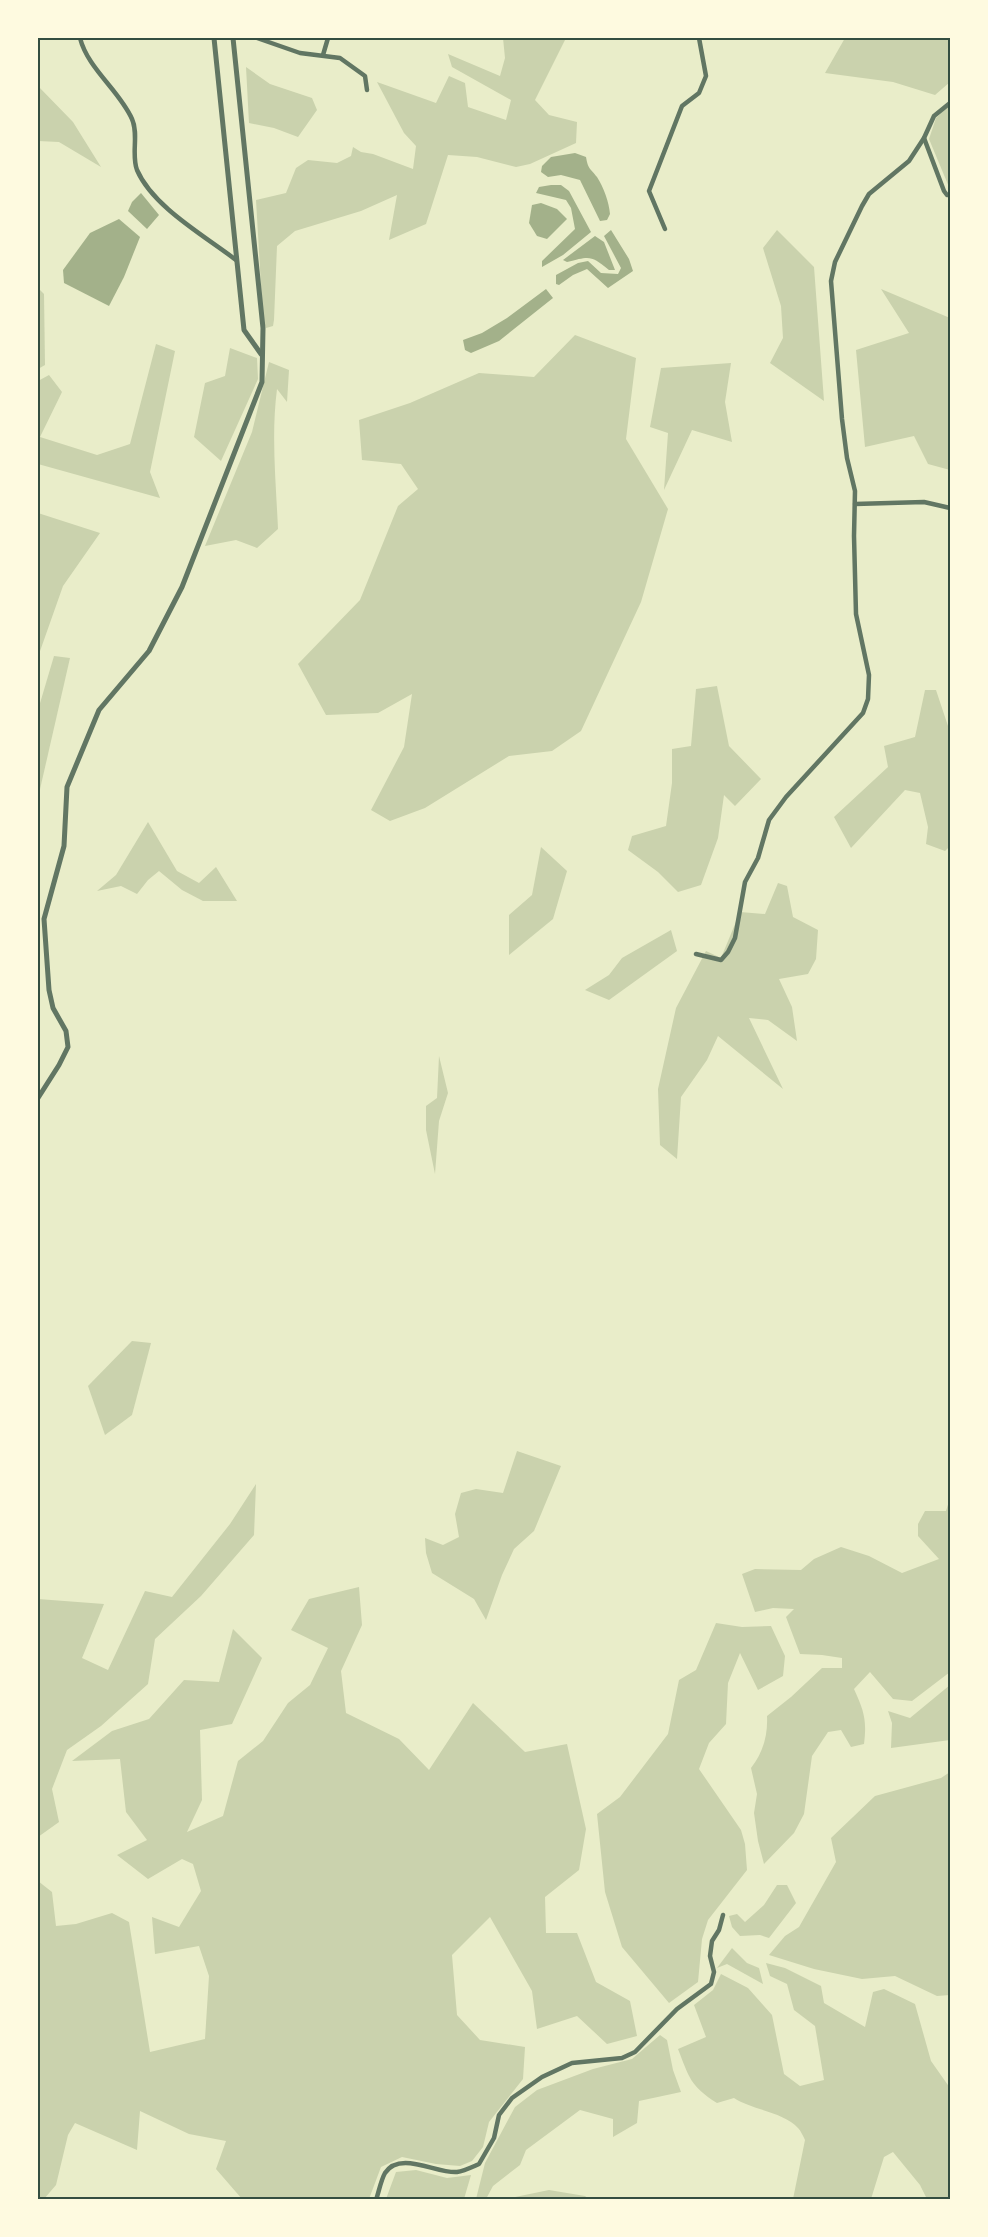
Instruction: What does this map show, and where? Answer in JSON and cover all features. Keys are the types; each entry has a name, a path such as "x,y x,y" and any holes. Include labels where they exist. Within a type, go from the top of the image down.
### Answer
{"street":[{"path":"80,38 95,66 133,121 137,168 148,186 169,210 236,260"},
{"path":"214,38 244,330 261,354"},
{"path":"38,1098 68,1047 66,1031 53,1008 49,990 44,919 64,846 67,787 99,710 149,651 182,587 264,372 261,354 263,328 233,38"},
{"path":"257,38 300,53 340,58 365,76 367,90"},
{"path":"323,55 328,38"},
{"path":"665,229 649,191 682,106 699,93 706,76 699,38"},
{"path":"696,954 721,960 728,952 735,938 745,882 758,858 770,820 786,797 855,723 866,707 869,675 856,614 855,491 847,458 842,419 831,281 836,262 861,206 869,194 909,161 924,138 934,116 951,103"},
{"path":"924,138 944,191 947,195 951,195"},
{"path":"855,504 924,502 951,508"},
{"path":"376,2199 386,2172 393,2166 408,2162 436,2170 456,2172 479,2164 494,2138 499,2115 512,2098 542,2078 572,2062 622,2058 635,2052 677,2009 711,1984 714,1972 710,1956 712,1941 719,1930 723,1915"}],"shaded area":[{"path":"503,38 566,38 535,100 549,115 577,122 576,143 530,164 516,167 477,157 448,155 426,224 389,240 397,195 361,211 295,231 277,246 274,320 273,326 266,328 263,320 256,200 286,193 296,168 308,160 337,163 351,156 353,147 361,152 373,154 413,169 416,146 404,133 377,82 436,103 449,76 465,83 468,107 506,120 511,100 452,67 448,54 500,76 505,58"},
{"path":"845,38 950,38 950,82 935,95 893,82 825,73"},
{"path":"246,67 270,84 312,98 317,110 298,137 274,128 249,123"},
{"path":"38,86 73,122 101,167 59,142 38,141"},
{"path":"950,105 949,187 929,139 936,118"},
{"path":"575,153 586,157 602,186 610,214 607,220 600,221 580,180 561,175 548,177 541,172 542,166 551,157"},
{"path":"561,185 569,191 591,232 563,255 542,267 542,261 575,229 571,208 566,200 536,193 539,187"},
{"path":"141,193 159,215 147,229 128,211 132,202"},
{"path":"541,203 557,209 567,219 547,239 537,236 529,223 532,205"},
{"path":"119,219 140,237 109,306 64,283 63,270 90,233"},
{"path":"611,230 629,259 633,271 608,288 587,269 559,285 556,284 556,275 578,263 588,261 601,273 618,274 621,268 604,236"},
{"path":"777,230 814,267 824,401 770,363 783,338 781,306 763,248"},
{"path":"595,236 604,242 615,270 609,270 590,258 567,262 563,260"},
{"path":"38,288 44,294 45,365 38,369"},
{"path":"546,289 553,298 499,341 471,353 465,350 463,340 482,333 507,318"},
{"path":"881,289 950,318 950,470 928,464 914,436 865,447 856,350 909,333"},
{"path":"575,335 636,358 626,439 668,509 641,602 581,731 552,751 509,756 425,808 390,821 371,810 404,747 412,694 378,713 326,715 298,664 360,600 398,506 418,489 401,464 362,460 359,420 410,403 479,373 534,377"},
{"path":"156,344 175,351 150,472 160,498 38,464 38,381 49,375 62,392 40,437 97,455 130,444"},
{"path":"230,348 257,358 258,379 221,461 194,437 205,383 225,376"},
{"path":"269,362 289,370 287,402 277,389 275,406 274,459 278,529 257,548 236,540 205,546 252,432"},
{"path":"731,363 725,402 732,442 692,430 664,490 668,433 650,427 661,368"},
{"path":"38,513 100,533 63,586 39,654 38,654"},
{"path":"54,656 70,658 38,798 38,710"},
{"path":"717,686 729,746 761,779 735,806 724,795 718,838 701,885 678,892 658,872 628,850 632,836 666,826 672,783 672,749 691,746 696,689"},
{"path":"925,690 936,690 950,732 950,846 945,851 926,844 928,827 920,793 905,790 851,848 834,817 888,767 884,746 915,737"},
{"path":"148,822 177,871 199,883 216,867 237,901 203,901 182,890 159,871 137,894 121,886 97,891 116,875"},
{"path":"541,847 567,871 553,919 509,955 509,915 532,895"},
{"path":"778,883 787,886 793,917 818,930 816,959 808,974 779,979 792,1007 797,1041 768,1020 749,1018 783,1089 718,1036 707,1060 681,1097 677,1159 660,1145 658,1089 676,1008 706,951 721,958 740,912 765,914"},
{"path":"671,930 677,951 609,1000 585,990 609,975 622,958"},
{"path":"439,1056 448,1093 439,1121 435,1174 426,1130 426,1106 437,1098"},
{"path":"132,1341 151,1343 132,1415 105,1435 88,1386"},
{"path":"517,1451 561,1466 534,1531 514,1549 486,1620 474,1599 432,1573 426,1553 425,1538 443,1545 459,1537 455,1514 461,1493 476,1489 503,1493"},
{"path":"256,1484 254,1535 201,1596 155,1639 148,1684 101,1726 67,1750 52,1789 59,1822 38,1837 38,1599 104,1604 82,1658 108,1670 145,1591 172,1597 230,1524"},
{"path":"950,1498 950,1672 912,1701 893,1699 870,1672 854,1689 864,1716 864,1744 851,1747 841,1730 828,1732 812,1756 804,1814 794,1833 764,1864 754,1813 757,1794 751,1768 764,1744 767,1716 822,1668 842,1668 842,1658 800,1654 786,1617 794,1609 773,1608 755,1612 742,1574 755,1569 801,1570 814,1559 841,1547 869,1556 902,1573 939,1559 918,1536 918,1524 925,1511 946,1511"},
{"path":"359,1587 362,1625 341,1671 346,1713 399,1739 429,1770 473,1703 525,1752 567,1744 586,1829 579,1870 545,1897 546,1933 577,1933 596,1982 630,2001 637,2036 607,2044 577,2016 537,2029 532,1991 490,1917 452,1955 457,2015 480,2040 525,2047 523,2079 489,2122 483,2147 472,2161 460,2166 402,2157 381,2167 369,2199 242,2199 216,2169 226,2141 189,2134 140,2111 137,2150 75,2123 68,2135 56,2185 44,2199 38,2199 38,1881 52,1892 56,1926 76,1924 112,1913 129,1922 150,2052 205,2039 209,1976 199,1946 155,1954 152,1917 179,1927 201,1891 193,1864 182,1859 148,1879 117,1855 147,1840 126,1812 120,1759 72,1761 112,1731 149,1719 184,1680 219,1682 233,1629 262,1658 232,1724 200,1730 202,1800 187,1832 223,1816 238,1761 263,1741 288,1703 310,1685 328,1648 291,1630 309,1599"},
{"path":"716,1623 742,1627 771,1626 785,1656 783,1676 758,1690 740,1653 728,1683 726,1724 709,1743 699,1769 741,1830 745,1844 747,1870 708,1920 702,1939 698,1982 669,2003 622,1947 605,1892 597,1814 620,1797 668,1734 679,1680 696,1670"},
{"path":"950,1685 950,1740 891,1748 892,1723 888,1711 910,1718"},
{"path":"950,1772 950,1995 937,1996 895,1976 862,1979 814,1969 769,1955 785,1936 799,1927 836,1862 831,1838 875,1796 941,1778"},
{"path":"777,1885 787,1885 796,1903 769,1938 760,1935 740,1936 732,1927 729,1916 737,1914 745,1922 764,1905"},
{"path":"732,1948 747,1963 759,1968 763,1984 727,1964 717,1968"},
{"path":"766,1963 785,1968 821,1986 824,2003 865,2027 873,1992 884,1989 915,2004 931,2061 950,2088 950,2199 927,2199 920,2185 893,2152 884,2157 871,2199 793,2199 805,2140 799,2129 785,2118 734,2098 717,2103 696,2086 688,2074 678,2049 706,2037 694,2005 713,1990 721,1974 748,1988 772,2015 784,2074 800,2086 824,2080 815,2026 794,2010 787,1984 770,1976"},
{"path":"660,2035 667,2040 673,2070 681,2092 639,2101 637,2123 613,2137 613,2119 580,2110 526,2150 520,2165 493,2186 486,2199 476,2199 485,2163 515,2107 537,2090 593,2069 632,2059"},
{"path":"416,2170 447,2178 471,2175 464,2199 386,2199 396,2172"},
{"path":"549,2190 585,2196 589,2199 505,2199"}]}
